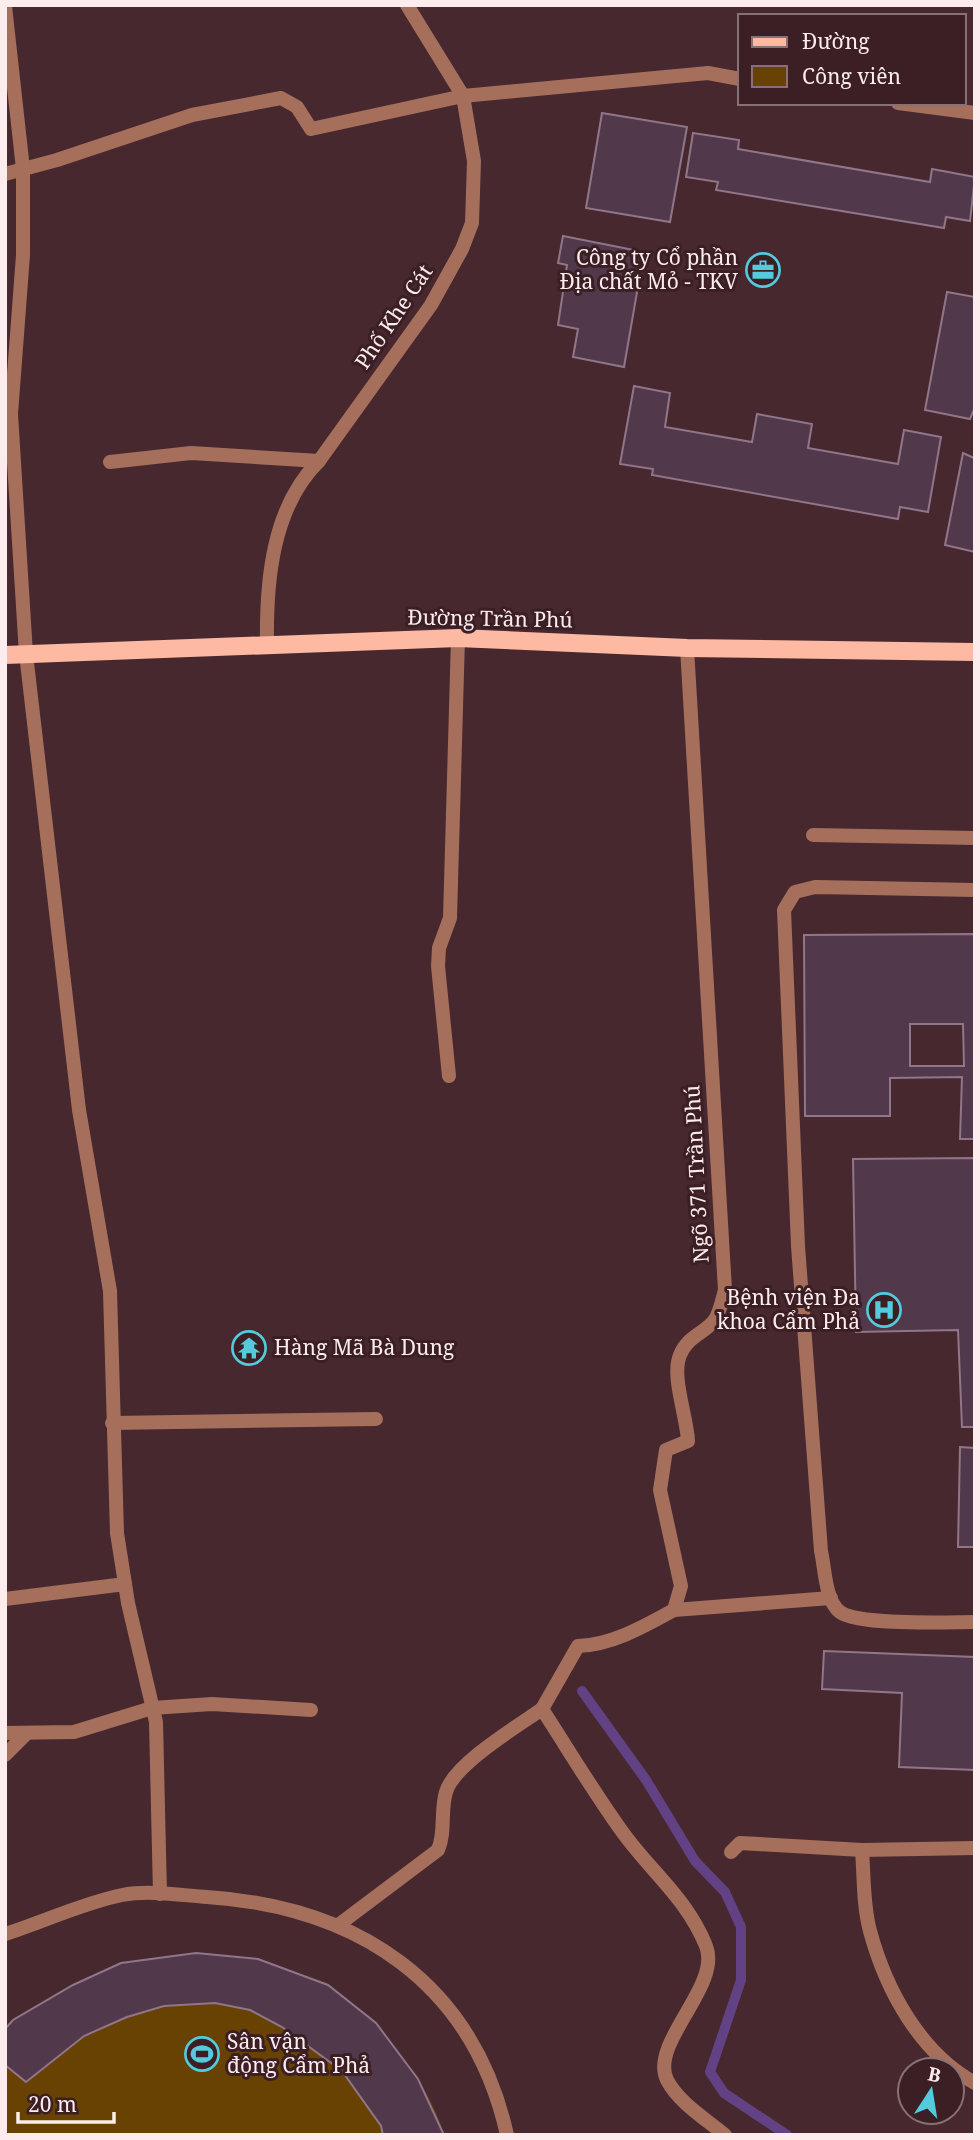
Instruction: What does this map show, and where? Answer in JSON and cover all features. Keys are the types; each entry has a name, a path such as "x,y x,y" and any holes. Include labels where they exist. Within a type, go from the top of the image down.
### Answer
{"main road":[{"name":"Đường Trần Phú","path":"5,655 268,643 458,638 687,648 975,652"}],"street":[{"name":"Phố Khe Cát","path":"268,643 267,600 273,554 302,478 319,461 431,305 462,249 472,223 474,161 463,96 407,5"},
{"path":"5,6 23,169 23,255 11,414 26,654 79,1110 110,1291 117,1533 125,1584 156,1722 160,1894"},
{"path":"5,174 191,115 281,98 297,107 312,129 463,96 708,73 738,79"},
{"path":"913,105 975,113"},
{"path":"110,462 191,453 319,461"},
{"path":"449,1076 438,966 439,948 450,918 458,638"},
{"name":"Ngõ 371 Trần Phú","path":"674,1610 681,1586 660,1490 666,1450 688,1441 687,1421 680,1396 678,1357 690,1338 704,1331 716,1318 725,1290 687,648"},
{"path":"814,835 975,838"},
{"path":"975,890 815,887 795,892 784,910 799,1246 821,1551 831,1598 841,1612 865,1619 975,1622"},
{"path":"113,1423 376,1419"},
{"path":"5,1599 125,1584"},
{"path":"337,1926 438,1850 444,1835 443,1804 453,1777 542,1709 564,1676 578,1646 592,1646 640,1629 674,1610 831,1598"},
{"path":"5,1733 74,1732 152,1707 212,1704 311,1710"},
{"path":"542,1709 622,1832 668,1882 708,1948 703,1980 671,2041 665,2064 666,2078 683,2100 725,2135"},
{"path":"5,1755 27,1732"},
{"path":"731,1852 740,1843 862,1850 975,1848"},
{"path":"862,1850 869,1930 888,1975 922,2040 946,2064 975,2083"},
{"path":"5,1934 122,1895 160,1894 231,1899 314,1916 382,1947 434,1991 477,2047 508,2135"}],"green space":[{"name":"Sân vận động Cẩm Phả","path":"196,1953 259,1962 286,1969 311,1979 357,2008 378,2029 413,2073 426,2093 444,2135 5,2135 5,2029 13,2020 73,1985 121,1963"}],"building":[{"path":"602,113 687,127 670,222 586,208"},
{"path":"693,133 739,140 738,149 930,182 932,169 975,177 970,221 946,217 944,228 716,190 718,182 686,177"},
{"path":"563,236 644,252 624,367 573,357 578,329 558,325 567,265 558,263"},
{"path":"947,292 975,297 975,407 970,419 925,410"},
{"path":"634,386 670,393 665,427 752,442 757,414 812,424 808,448 898,464 904,430 941,437 928,512 900,507 898,519 652,475 653,469 620,464"},
{"path":"975,452 975,552 945,545 963,453 974,458"},
{"path":"975,934 975,1139 960,1139 962,1077 890,1078 890,1116 805,1116 804,935","holes":["910,1024 963,1024 964,1066 910,1066"]},
{"path":"975,1158 975,1427 962,1427 958,1330 856,1332 853,1159"},
{"path":"960,1447 975,1448 975,1547 958,1547"},
{"path":"824,1651 975,1657 975,1770 899,1767 902,1693 822,1689"},
{"path":"196,1953 258,1959 328,1985 376,2023 418,2079 444,2135 383,2135 381,2126 342,2071 282,2027 250,2010 215,2003 164,2006 127,2017 84,2036 26,2082 5,2065 5,2029 13,2020 73,1985 121,1963"}],"waterway":[{"path":"582,1691 646,1780 695,1861 725,1892 741,1927 741,1980 710,2072 724,2093 787,2135"}],"place":[{"name":"Công ty Cổ phần Địa chất Mỏ - TKV","path":"763,270"},
{"name":"Bệnh viện Đa khoa Cẩm Phả","path":"884,1310"},
{"name":"Hàng Mã Bà Dung","path":"249,1348"},
{"name":"Sân vận động Cẩm Phả","path":"202,2054"}]}
